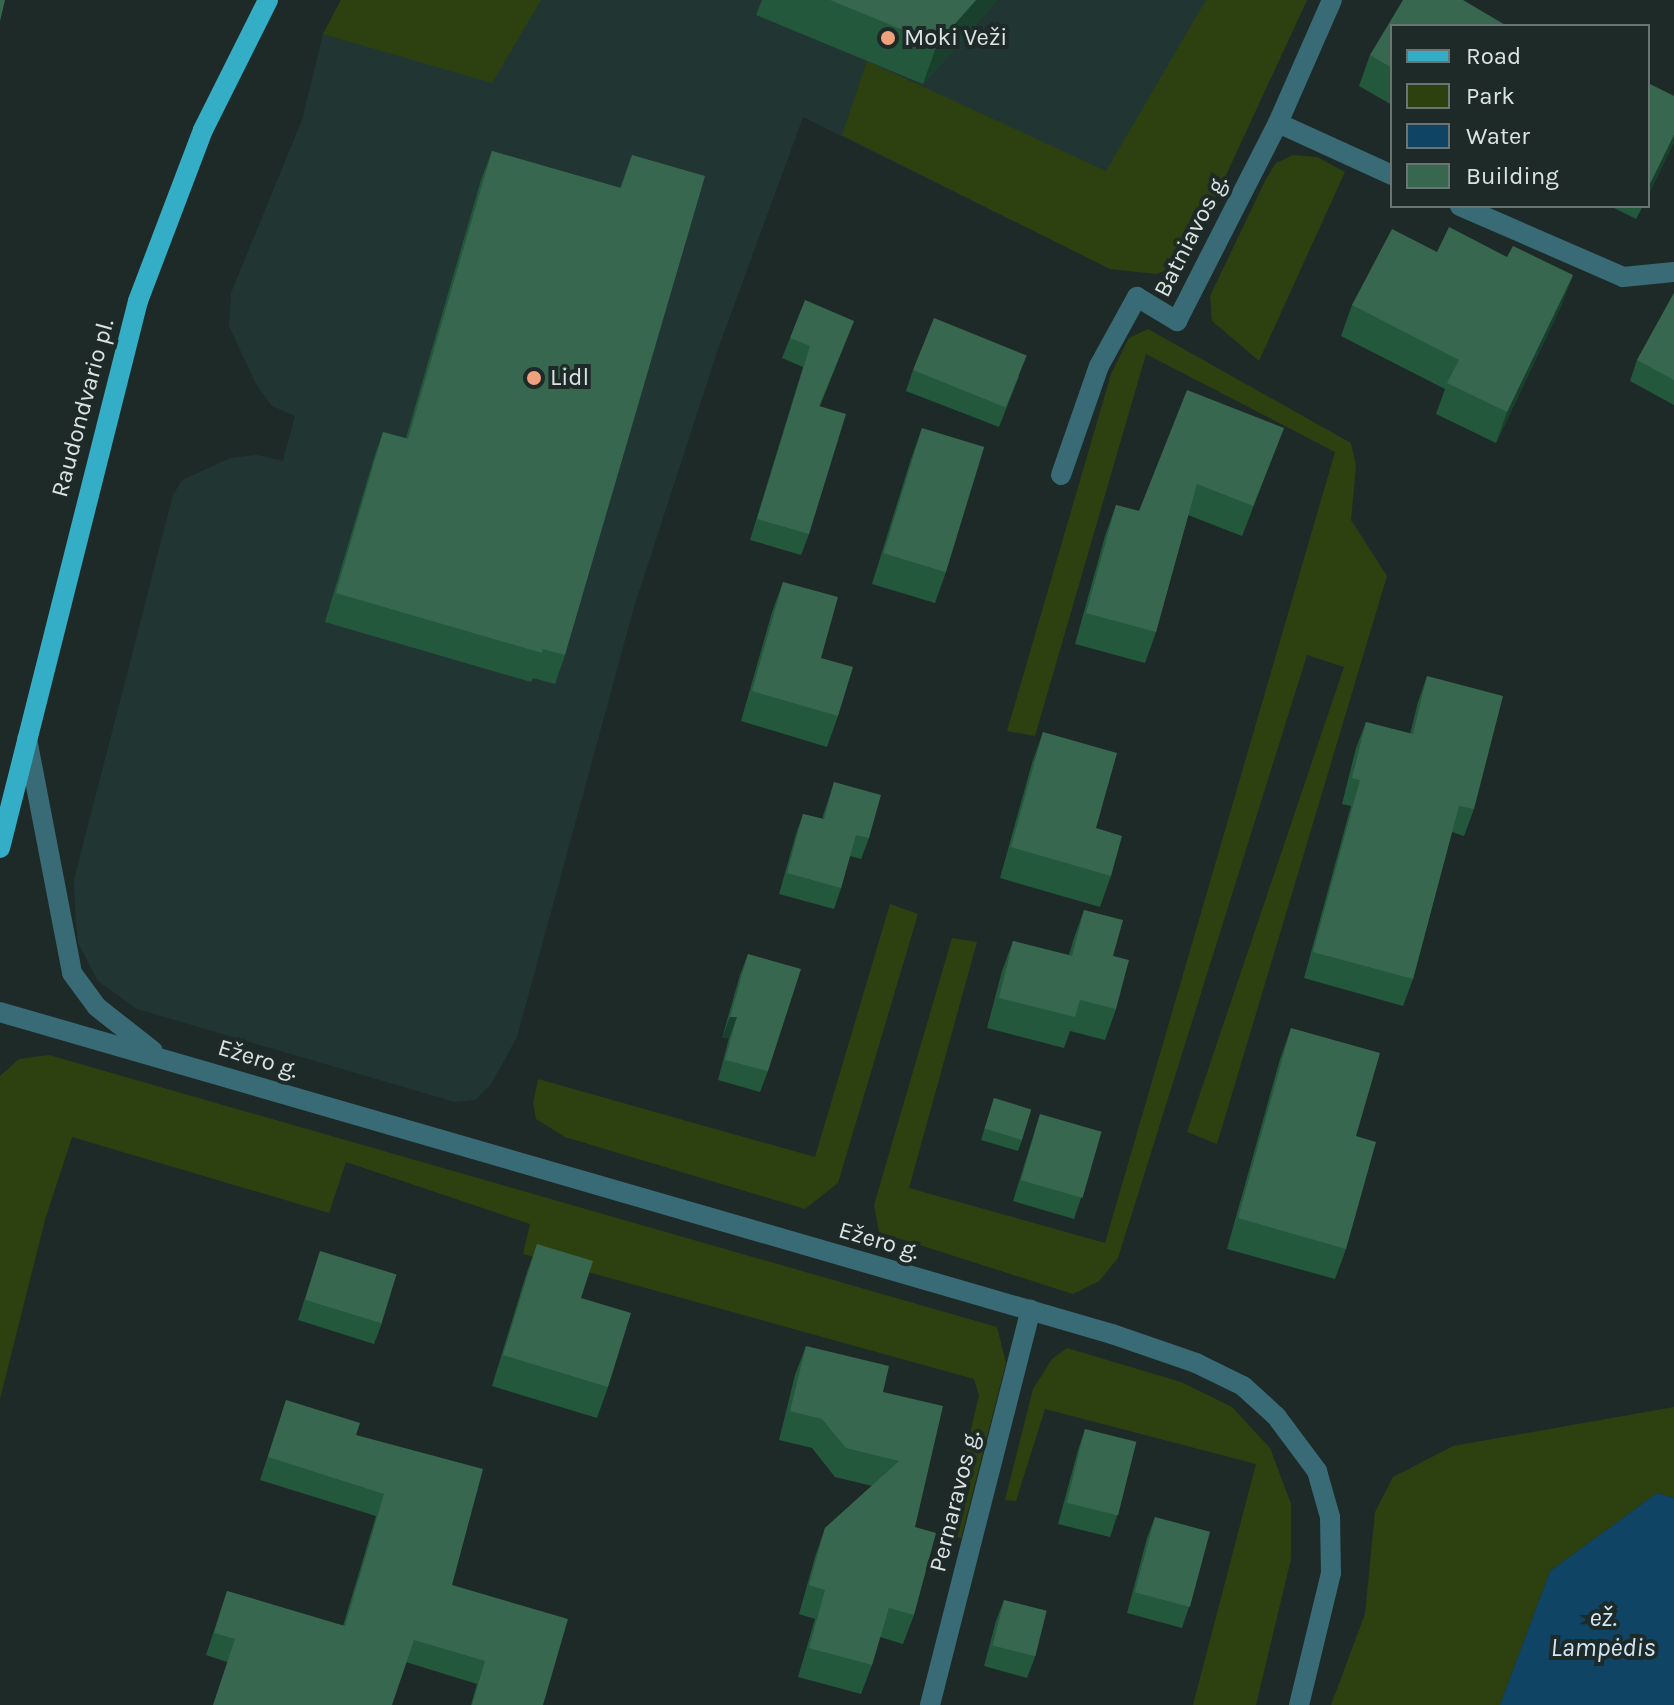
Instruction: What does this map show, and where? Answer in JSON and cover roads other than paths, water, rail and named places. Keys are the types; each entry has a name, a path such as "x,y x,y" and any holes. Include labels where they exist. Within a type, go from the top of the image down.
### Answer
{"main road":[{"name":"Raudondvario pl.","path":"0,848 138,301 203,130 268,0"}],"street":[{"name":"Batniavos g.","path":"1061,475 1099,366 1137,297 1177,321 1278,123 1332,0"},
{"path":"1278,123 1390,174"},
{"path":"1465,208 1623,277 1674,272"},
{"name":"Ežero g.","path":"27,737 72,973 97,1007 160,1056"},
{"name":"Ežero g.","path":"0,1012 1031,1310 1196,1363 1243,1386 1276,1416 1317,1471 1330,1517 1331,1573 1299,1705"},
{"name":"Pernaravos g.","path":"930,1705 1031,1310"}],"water":[{"name":"ež. Lampėdis","path":"1657,1493 1674,1498 1674,1705 1500,1705 1550,1571"}],"place":[{"name":"Moki Veži","path":"888,38"},
{"name":"Lidl","path":"534,378"}]}
